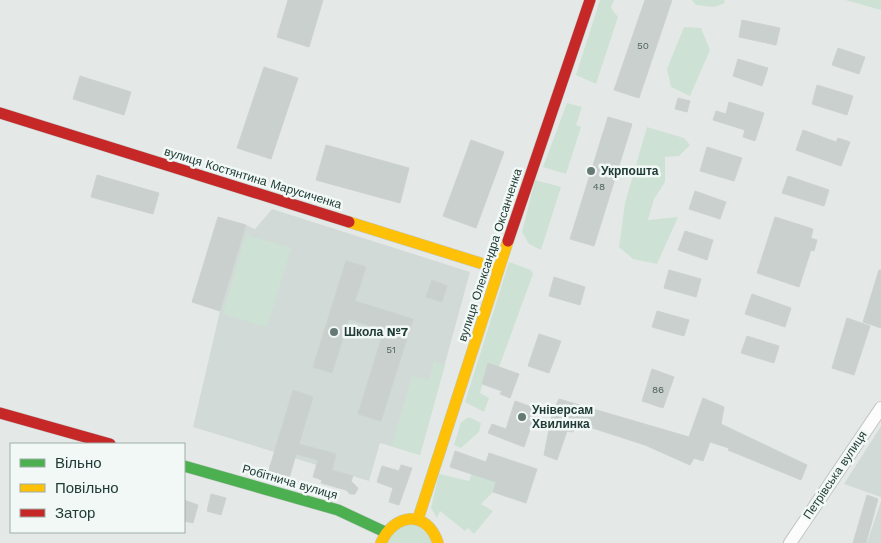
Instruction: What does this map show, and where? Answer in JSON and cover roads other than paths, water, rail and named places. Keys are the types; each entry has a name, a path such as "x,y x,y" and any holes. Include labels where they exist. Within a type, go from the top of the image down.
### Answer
{"street":[{"name":"вулиця Олександра Оксанченка","path":"418,520 499,269 590,0"},
{"name":"вулиця Костянтина Марусиченка","path":"0,113 499,269"},
{"name":"Петрівська вулиця","path":"790,543 881,408"},
{"path":"0,413 106,443"},
{"name":"Робітнича вулиця","path":"185,466 338,510 383,537"},
{"path":"383,537 399,520 418,520 434,531 438,543"}],"place":[{"name":"Укрпошта","path":"591,171"},
{"name":"Школа №7","path":"334,332"},
{"name":"Універсам Хвилинка","path":"522,417"}]}
